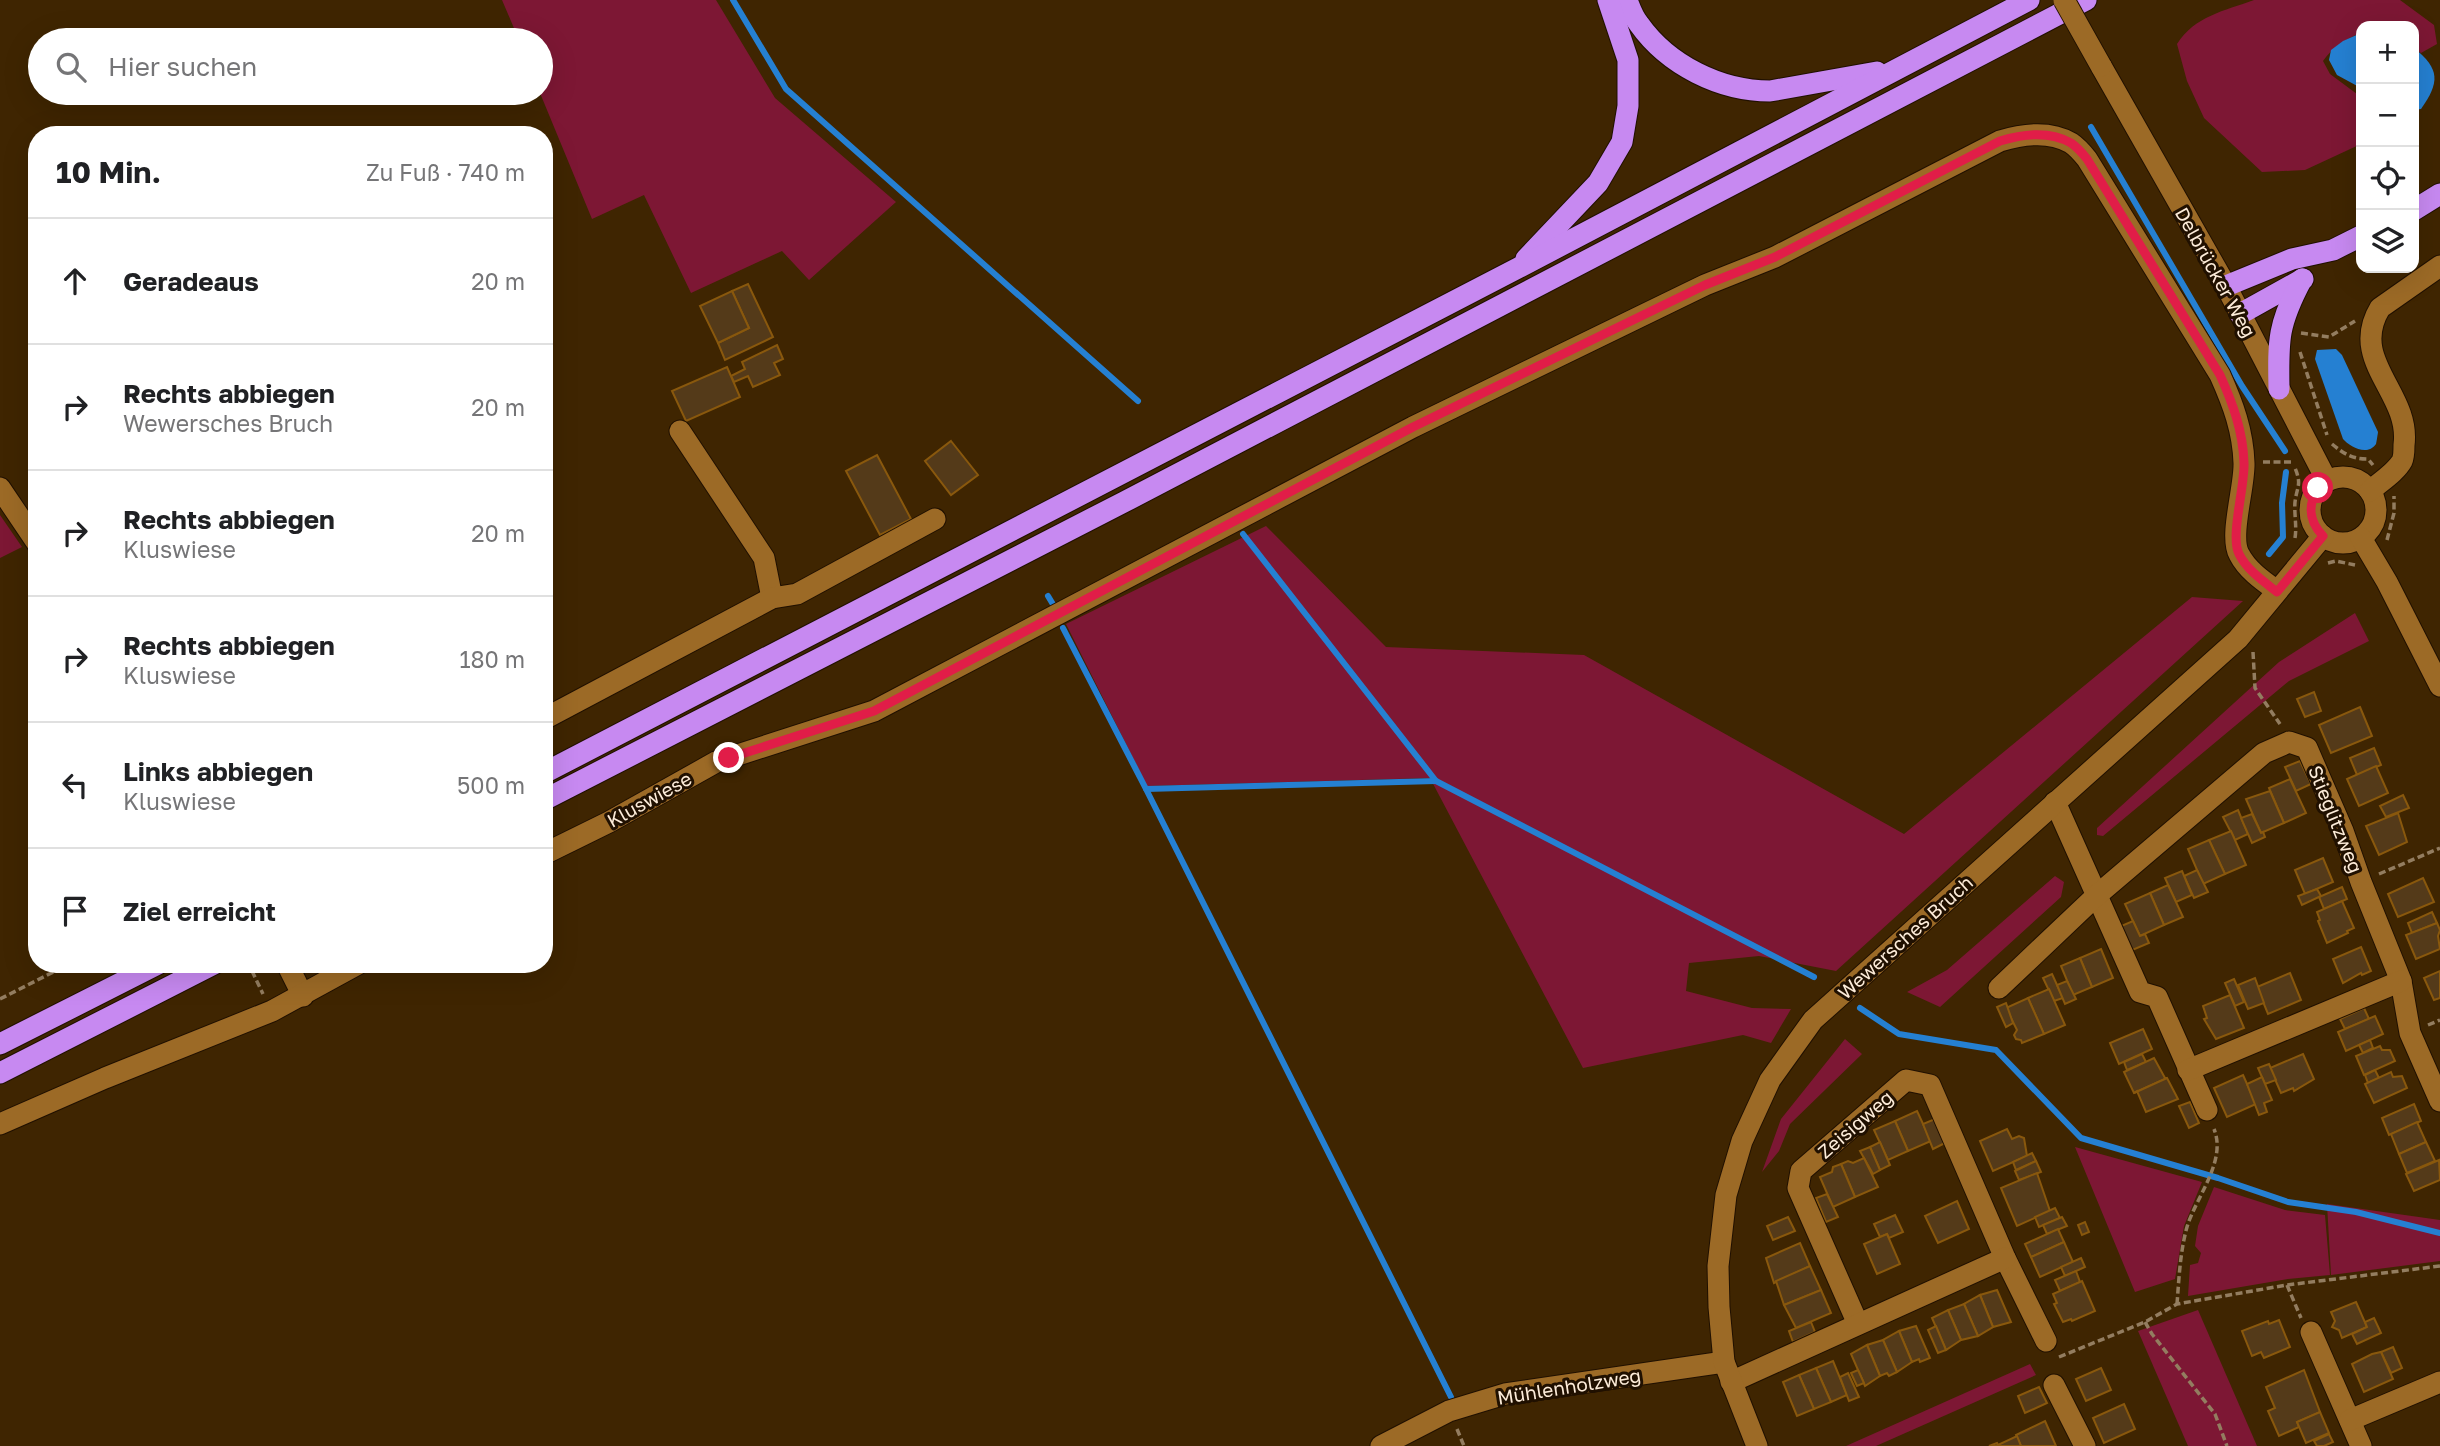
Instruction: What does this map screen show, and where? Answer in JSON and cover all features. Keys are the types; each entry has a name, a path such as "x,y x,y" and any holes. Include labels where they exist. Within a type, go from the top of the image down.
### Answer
{"highway":[{"path":"1518,268 1598,183 1622,142 1628,106 1628,60 1608,0"},
{"path":"1627,0 1638,24 1665,51 1691,71 1727,87 1770,91 1900,68"},
{"path":"553,768 2029,0"},
{"path":"553,795 1124,502 2086,0"},
{"path":"2419,206 2440,194"},
{"path":"2226,286 2292,259 2333,250 2356,238"},
{"path":"2240,314 2302,279 2333,250"},
{"path":"2279,389 2278,344 2281,326 2302,279"},
{"path":"0,1044 140,973"},
{"path":"0,1073 196,973"}],"street":[{"name":"Delbrücker Weg","path":"2064,0 2226,286 2327,481"},
{"name":"Kluswiese","path":"553,850 716,762 874,711 1413,427 1705,285 1775,257 2000,141 2023,134 2050,135 2072,143 2087,159 2220,375 2234,405 2244,462 2243,487 2236,526 2237,552 2253,573 2277,592"},
{"path":"2383,486 2355,479 2336,478 2327,481 2312,497 2310,508 2315,528 2323,536 2342,543 2361,538 2375,522 2375,500 2402,460 2406,435 2402,416 2371,353 2370,333 2380,308 2440,266"},
{"path":"680,431 764,558 772,598"},
{"path":"0,488 28,529"},
{"path":"553,714 772,598 797,594 935,519"},
{"name":"Wewersches Bruch","path":"1757,1446 1724,1362 1718,1266 1726,1195 1742,1141 1770,1080 1813,1020 2244,632 2323,536"},
{"path":"2361,538 2387,582 2440,686"},
{"path":"1999,988 2096,896 2264,753 2288,741"},
{"name":"Stieglitzweg","path":"2288,741 2307,748 2343,831 2401,981 2410,1033 2440,1101"},
{"path":"2055,802 2140,992 2157,997 2207,1110"},
{"path":"0,1124 105,1078 272,1011 295,981 325,973"},
{"path":"2189,1070 2401,981"},
{"name":"Zeisigweg","path":"1858,1324 1798,1188 1801,1171 1906,1080 1930,1085 2005,1258 2046,1341"},
{"path":"1731,1382 2005,1258"},
{"path":"2311,1332 2361,1446"},
{"name":"Mühlenholzweg","path":"1381,1446 1450,1411 1505,1394 1724,1362"},
{"path":"2350,1420 2440,1382"},
{"path":"2054,1385 2085,1446"}],"path":[{"path":"2299,332 2329,337 2366,313 2375,317"},
{"path":"2298,346 2330,442 2345,455 2368,459 2383,486 2394,513 2386,542 2388,549"},
{"path":"2244,462 2293,462 2301,481 2295,503 2295,542"},
{"path":"2325,564 2336,561 2359,566"},
{"path":"2244,632 2252,642 2255,688 2274,713 2288,741"},
{"path":"2361,882 2440,848"},
{"path":"0,999 51,973"},
{"path":"253,973 265,999"},
{"path":"2177,1304 2187,1227 2208,1181 2219,1140 2207,1110"},
{"path":"2046,1341 2051,1361 2145,1322 2177,1304 2287,1285 2440,1266"},
{"path":"2287,1285 2302,1323 2311,1332"},
{"path":"2145,1322 2215,1414 2227,1446"}],"shaded area":[{"path":"502,0 716,0 775,98 896,202 809,280 782,251 691,293 644,195 592,219 545,105 553,105 553,28 514,28"},
{"path":"2254,0 2400,0 2434,25 2437,44 2419,52 2419,21 2356,21 2356,35 2340,44 2323,61 2330,74 2356,93 2356,146 2305,170 2262,172 2204,118 2187,81 2177,44 2192,27 2221,11"},
{"path":"0,515 22,547 0,558"},
{"path":"1266,526 1386,647 1584,655 1904,834 2192,597 2243,601 1836,971 1759,956 1689,963 1686,991 1752,1008 1791,1009 1771,1043 1743,1035 1583,1068 1430,778 1147,786 1066,624"},
{"path":"2355,613 2369,641 2289,681 2103,836 2097,835 2097,828 2279,662"},
{"path":"2055,876 2064,882 2061,897 1940,1007 1907,992 1947,970"},
{"path":"1845,1039 1862,1054 1790,1124 1779,1151 1762,1172 1781,1119"},
{"path":"2075,1147 2202,1182 2184,1226 2175,1279 2135,1292"},
{"path":"2214,1187 2285,1210 2325,1215 2330,1275 2288,1279 2188,1296 2190,1265 2198,1263 2201,1253 2195,1246 2198,1226"},
{"path":"2327,1204 2440,1220 2440,1261 2331,1275"},
{"path":"2198,1310 2257,1446 2188,1446 2138,1331"},
{"path":"2030,1364 2036,1375 1876,1446 1846,1446"}],"water":[{"path":"2356,35 2356,85 2337,75 2329,60 2331,50"},
{"path":"2419,52 2433,69 2434,76 2432,91 2421,109"},
{"path":"2336,349 2342,355 2378,432 2376,444 2368,450 2349,445 2343,439 2315,359 2317,350"}],"building":[{"path":"748,284 773,337 725,360 718,343 749,328 732,291"},
{"path":"732,291 749,328 718,343 700,306"},
{"path":"777,345 783,359 774,363 780,375 753,387 748,376 734,382 731,376 745,369 742,362"},
{"path":"727,367 740,397 686,421 672,391"},
{"path":"951,441 978,475 951,495 925,461"},
{"path":"877,455 911,519 880,535 846,471"},
{"path":"2314,692 2321,711 2305,717 2297,699"},
{"path":"2360,707 2372,736 2331,753 2319,725"},
{"path":"2374,748 2381,765 2357,775 2350,758"},
{"path":"2300,761 2311,784 2296,791 2285,767"},
{"path":"2376,766 2388,793 2359,806 2347,779"},
{"path":"2290,779 2306,813 2284,823 2269,788"},
{"path":"2270,791 2284,823 2261,833 2246,799"},
{"path":"2403,795 2409,808 2386,817 2380,806"},
{"path":"2238,810 2248,834 2235,840 2223,817"},
{"path":"2398,813 2407,842 2379,855 2366,826"},
{"path":"2252,814 2265,837 2252,843 2241,818"},
{"path":"2231,831 2246,865 2225,874 2209,840"},
{"path":"2209,840 2225,874 2203,884 2188,849"},
{"path":"2323,858 2333,882 2305,894 2295,870"},
{"path":"2197,870 2208,892 2194,898 2184,876"},
{"path":"2182,871 2192,895 2176,902 2165,878"},
{"path":"2423,878 2434,902 2398,917 2388,894"},
{"path":"2168,885 2183,917 2164,925 2150,893"},
{"path":"2342,887 2347,899 2324,909 2319,897"},
{"path":"2317,889 2321,896 2302,905 2298,896"},
{"path":"2150,893 2164,925 2140,936 2125,904"},
{"path":"2342,901 2354,928 2327,943 2317,912"},
{"path":"2432,912 2437,923 2412,933 2408,923"},
{"path":"2133,921 2140,936 2145,934 2149,943 2130,951 2119,927"},
{"path":"2437,923 2440,930 2440,949 2416,959 2406,935"},
{"path":"2361,947 2371,971 2362,975 2361,973 2343,983 2333,959"},
{"path":"2101,949 2113,978 2092,987 2080,958"},
{"path":"2080,958 2092,987 2073,995 2061,966"},
{"path":"2440,971 2440,998 2434,1000 2424,978"},
{"path":"2290,973 2301,1000 2268,1014 2257,987"},
{"path":"2052,974 2063,998 2054,1001 2043,978"},
{"path":"2255,978 2264,1003 2248,1009 2238,985"},
{"path":"2234,979 2244,1002 2235,1006 2225,983"},
{"path":"2067,981 2076,999 2065,1004 2057,985"},
{"path":"2049,989 2065,1025 2044,1034 2028,998"},
{"path":"2230,995 2244,1028 2216,1039 2204,1019 2207,1018 2203,1006"},
{"path":"2028,998 2044,1034 2022,1043 2014,1035 2017,1030 2006,1008"},
{"path":"2006,1003 2013,1023 2006,1027 1997,1007"},
{"path":"2364,1008 2369,1019 2345,1029 2340,1019"},
{"path":"2375,1016 2383,1034 2346,1051 2338,1032"},
{"path":"2143,1029 2152,1049 2119,1064 2110,1043"},
{"path":"2370,1040 2373,1048 2363,1053 2359,1045"},
{"path":"2380,1046 2382,1050 2390,1050 2395,1061 2364,1075 2356,1056"},
{"path":"2142,1054 2146,1062 2127,1070 2124,1062"},
{"path":"2303,1054 2314,1079 2294,1091 2293,1088 2281,1093 2270,1068"},
{"path":"2154,1058 2167,1078 2134,1093 2124,1072"},
{"path":"2269,1064 2276,1080 2265,1084 2258,1068"},
{"path":"2375,1070 2379,1078 2368,1083 2365,1075"},
{"path":"2391,1072 2393,1077 2402,1076 2407,1088 2374,1103 2365,1084"},
{"path":"2243,1075 2256,1104 2227,1117 2214,1088"},
{"path":"2262,1077 2272,1100 2264,1103 2267,1112 2259,1115 2247,1084"},
{"path":"2167,1078 2178,1099 2146,1112 2137,1092"},
{"path":"2190,1102 2199,1123 2189,1128 2179,1106"},
{"path":"2414,1104 2421,1121 2389,1135 2382,1118"},
{"path":"1917,1111 1931,1141 1908,1151 1895,1121"},
{"path":"1935,1119 1945,1143 1933,1149 1923,1124"},
{"path":"1895,1121 1908,1151 1888,1160 1874,1130"},
{"path":"2417,1122 2426,1142 2399,1154 2391,1134"},
{"path":"2007,1129 2012,1139 2019,1136 2024,1138 2027,1156 1993,1171 1980,1141"},
{"path":"1880,1142 1890,1165 1880,1170 1870,1147"},
{"path":"2426,1142 2435,1161 2407,1173 2399,1154"},
{"path":"1870,1147 1880,1170 1873,1174 1860,1151"},
{"path":"2032,1153 2036,1161 2016,1170 2013,1162"},
{"path":"1864,1158 1878,1187 1855,1197 1841,1164"},
{"path":"2439,1160 2440,1180 2414,1191 2406,1174"},
{"path":"2036,1161 2041,1172 2019,1180 2015,1171"},
{"path":"1841,1164 1855,1197 1833,1207 1820,1177"},
{"path":"2037,1173 2050,1211 2017,1226 2001,1188"},
{"path":"1827,1194 1838,1217 1826,1222 1816,1198"},
{"path":"1957,1201 1969,1229 1938,1243 1925,1216"},
{"path":"2055,1208 2060,1218 2039,1227 2035,1217"},
{"path":"1895,1215 1903,1232 1889,1238 1887,1234 1880,1237 1874,1224"},
{"path":"1788,1217 1795,1231 1773,1240 1767,1226"},
{"path":"2062,1217 2067,1226 2047,1234 2043,1225"},
{"path":"2085,1222 2089,1232 2082,1235 2078,1225"},
{"path":"2058,1229 2064,1242 2031,1257 2025,1244"},
{"path":"1887,1234 1900,1264 1877,1274 1864,1244"},
{"path":"2064,1242 2073,1262 2040,1277 2031,1257"},
{"path":"1800,1243 1810,1266 1774,1283 1766,1258"},
{"path":"2081,1258 2085,1267 2065,1276 2061,1267"},
{"path":"1810,1266 1821,1290 1784,1305 1776,1281"},
{"path":"2076,1271 2080,1282 2060,1291 2055,1280"},
{"path":"2082,1281 2095,1311 2063,1322 2054,1304 2057,1303 2053,1294"},
{"path":"1821,1290 1831,1313 1796,1328 1784,1305"},
{"path":"1997,1290 2011,1322 1993,1327 1980,1295"},
{"path":"1980,1295 1993,1327 1978,1336 1964,1304"},
{"path":"2356,1302 2367,1327 2342,1338 2339,1330 2332,1327 2335,1321 2331,1312"},
{"path":"1964,1304 1978,1336 1961,1340 1948,1310"},
{"path":"1948,1310 1961,1340 1946,1350 1932,1318"},
{"path":"2374,1318 2381,1333 2357,1344 2352,1334 2367,1327 2365,1322"},
{"path":"2279,1320 2290,1347 2264,1358 2261,1352 2252,1356 2242,1331 2268,1321 2269,1324"},
{"path":"1811,1322 1815,1332 1793,1342 1789,1331"},
{"path":"1916,1326 1930,1358 1912,1362 1899,1331"},
{"path":"1936,1326 1946,1350 1938,1353 1928,1330"},
{"path":"1899,1331 1912,1362 1897,1372 1883,1340"},
{"path":"1883,1340 1897,1372 1889,1376 1887,1373 1880,1376 1867,1345"},
{"path":"1867,1345 1880,1376 1865,1386 1851,1354"},
{"path":"2393,1347 2402,1368 2391,1373 2381,1352"},
{"path":"2381,1352 2393,1379 2364,1392 2352,1364"},
{"path":"1833,1361 1847,1395 1831,1402 1816,1368"},
{"path":"1816,1368 1831,1402 1814,1409 1799,1375"},
{"path":"2101,1368 2111,1390 2086,1401 2076,1379"},
{"path":"1858,1370 1864,1383 1857,1386 1851,1373"},
{"path":"2304,1370 2320,1412 2297,1422 2299,1427 2279,1436 2268,1411 2275,1408 2266,1387"},
{"path":"1848,1373 1859,1397 1849,1401 1840,1377"},
{"path":"1799,1375 1814,1409 1797,1416 1783,1382"},
{"path":"2039,1387 2047,1403 2025,1413 2018,1396"},
{"path":"2124,1404 2135,1429 2104,1443 2093,1418"},
{"path":"2320,1412 2329,1433 2306,1443 2297,1422"},
{"path":"2045,1421 2056,1446 2021,1446 2016,1435"},
{"path":"2329,1434 2333,1442 2317,1446 2314,1441"},
{"path":"2017,1436 2021,1446 1989,1446 1998,1445"}],"waterway":[{"path":"733,0 786,89 1138,401"},
{"path":"2091,127 2242,386 2285,451"},
{"path":"2269,554 2283,537 2282,503 2286,472"},
{"path":"1243,534 1436,781 1814,977"},
{"path":"1048,596 1054,606"},
{"path":"1063,628 1146,789 1436,781"},
{"path":"1146,789 1451,1397"},
{"path":"1860,1008 1899,1034 1996,1050 2081,1138 2218,1178 2288,1202 2356,1212 2440,1233"}],"route":[{"path":"729,758 874,711 1413,427 1705,285 1775,257 2000,141 2023,134 2050,135 2072,143 2087,159 2220,375 2234,405 2244,462 2243,487 2236,526 2237,552 2253,573 2277,592 2323,536 2315,528 2311,518 2312,497 2318,488"}]}
